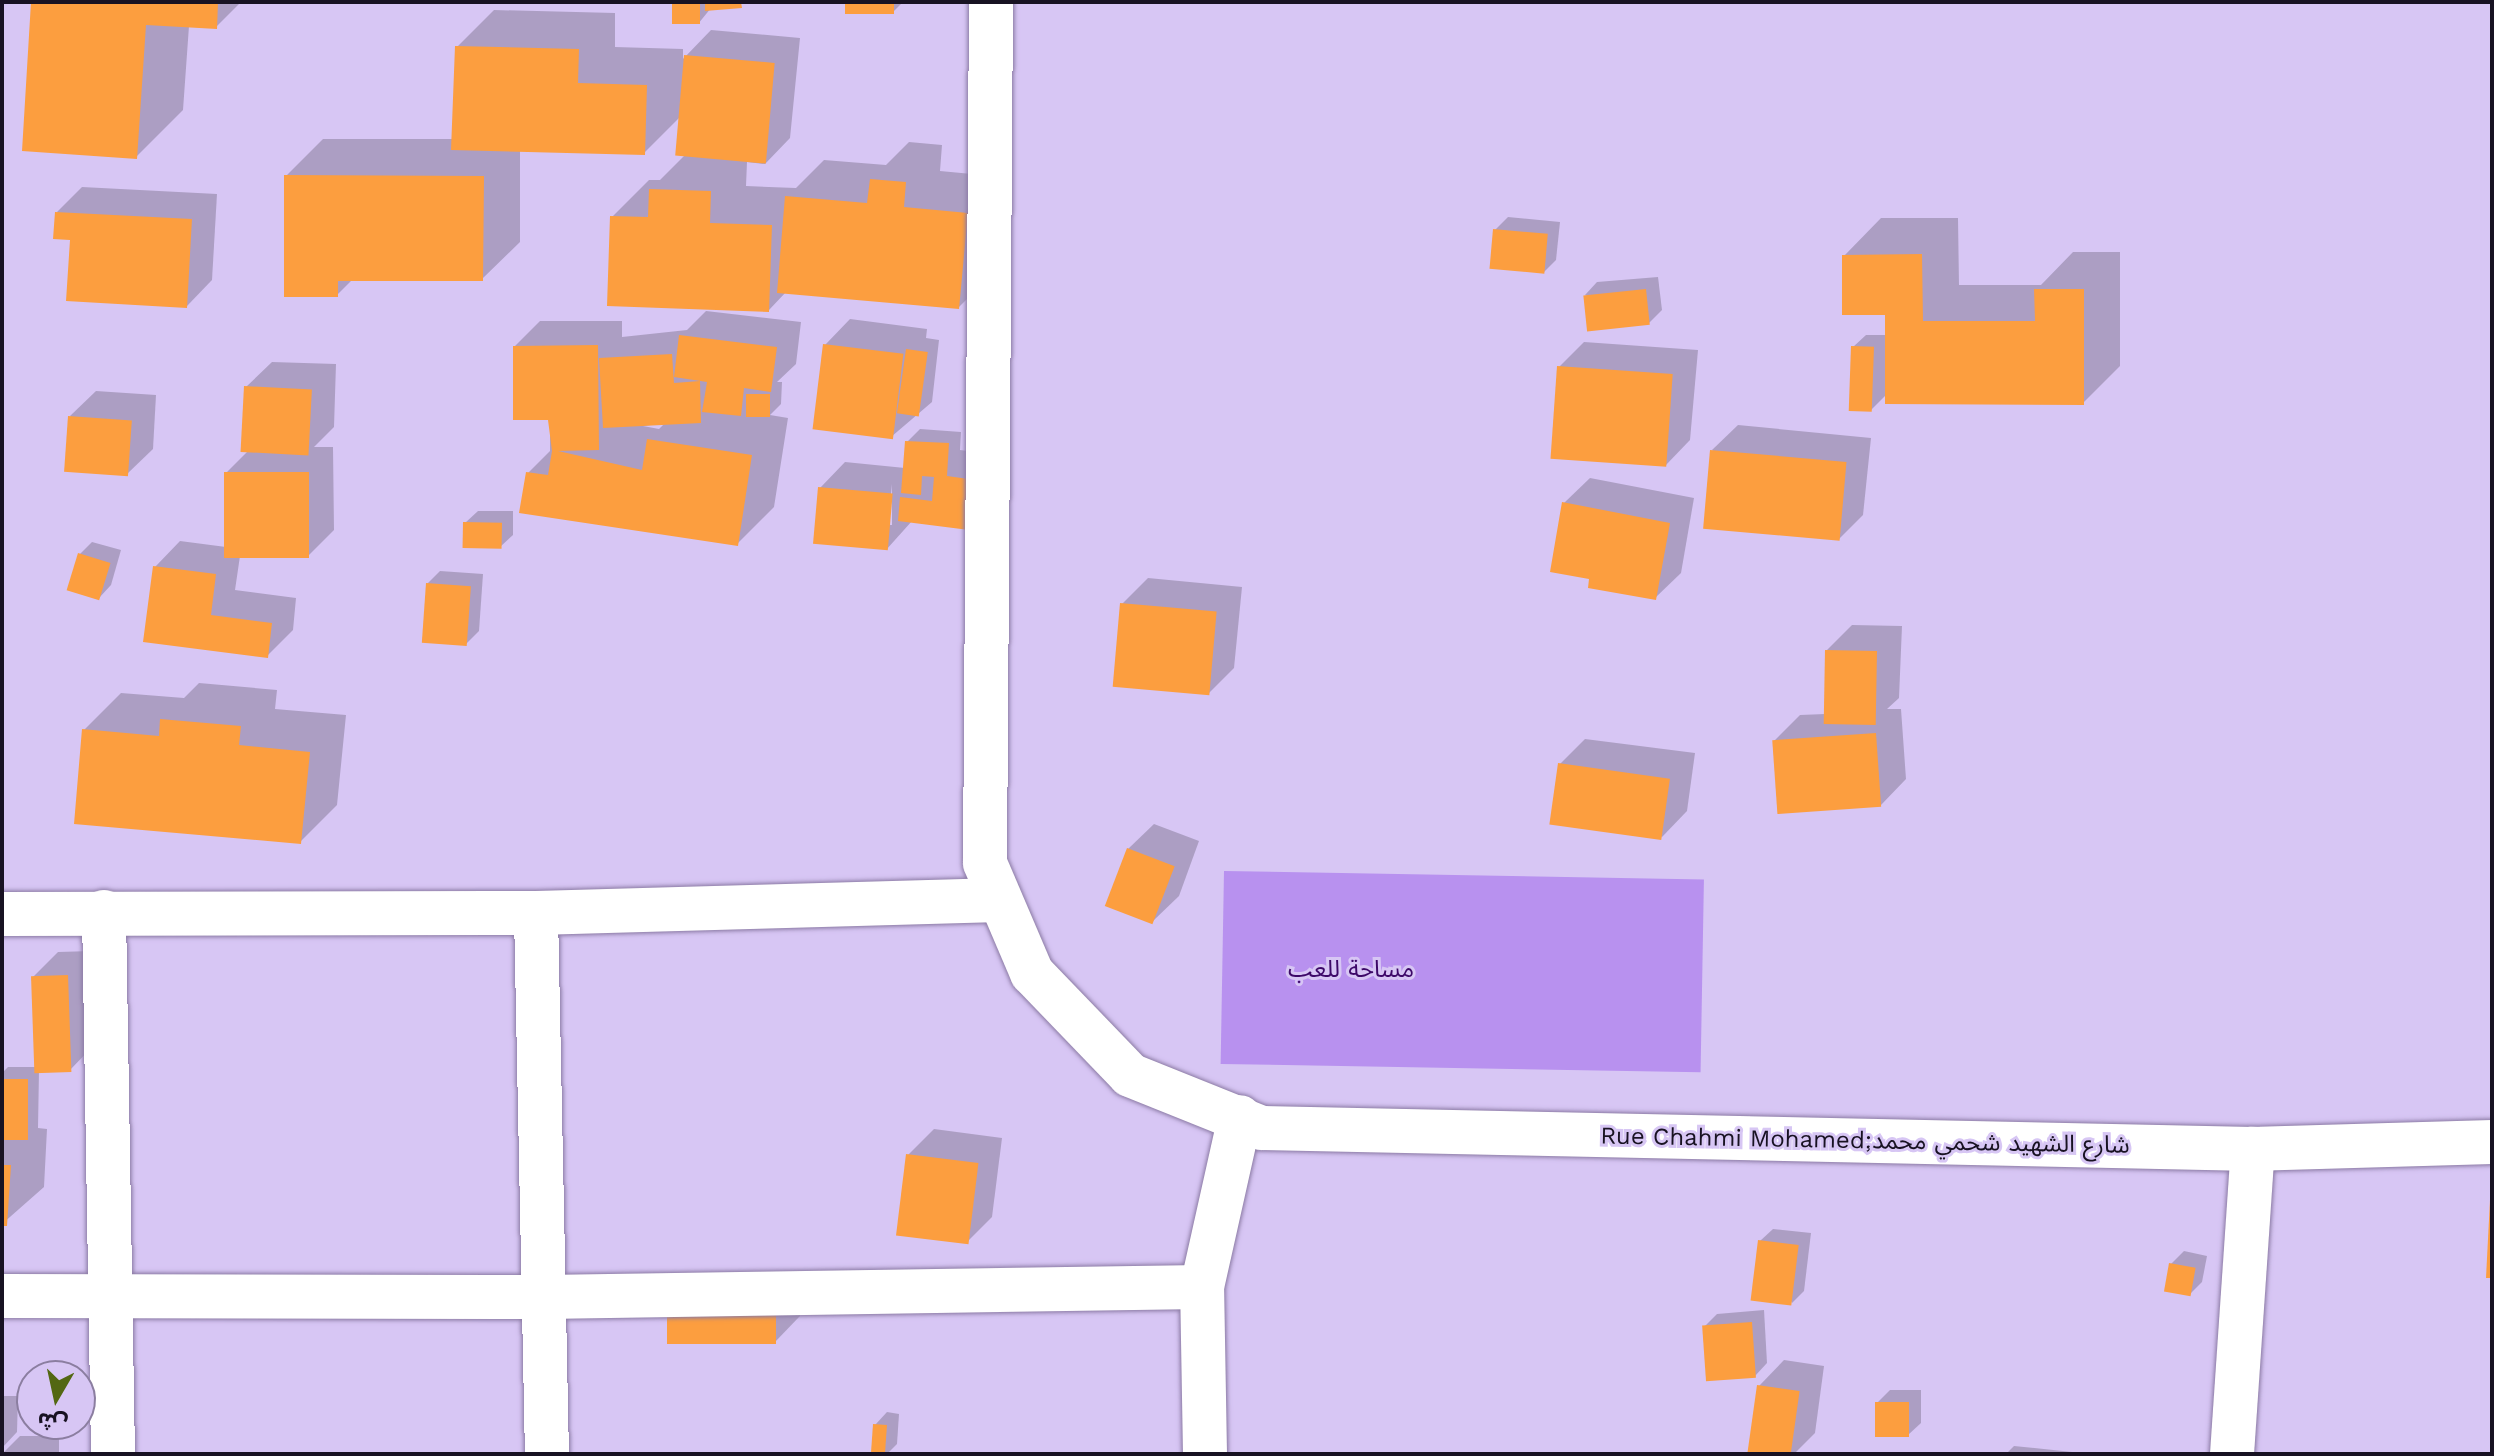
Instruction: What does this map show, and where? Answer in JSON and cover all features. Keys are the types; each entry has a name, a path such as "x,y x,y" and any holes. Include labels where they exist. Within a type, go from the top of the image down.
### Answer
{"street":[{"name":"Rue Chahmi Mohamed;شارع الشهيد شحمي محمد","path":"991,2 985,863 1032,973 1130,1075 1262,1128 2253,1149 2492,1142"},
{"path":"2,914 536,913 1000,900"},
{"path":"104,912 113,1454"},
{"path":"536,913 547,1454"},
{"path":"1205,1454 1202,1287 1240,1117"},
{"path":"2232,1454 2253,1149"},
{"path":"2,1296 544,1297 1202,1287"}],"green space":[{"name":"مساحة للعب","path":"1224,871 1704,879 1701,1072 1221,1064"}],"building":[{"path":"31,2 218,2 217,29 146,25 137,159 22,151"},
{"path":"672,2 700,2 700,24 672,24"},
{"path":"705,2 741,2 742,8 705,11"},
{"path":"845,2 894,2 894,14 845,14"},
{"path":"455,46 579,49 578,83 647,85 645,155 451,150"},
{"path":"684,55 775,63 766,164 675,156"},
{"path":"284,175 484,176 483,281 338,281 338,297 284,297"},
{"path":"870,179 906,182 904,207 968,213 959,309 777,293 785,196 867,203"},
{"path":"649,189 711,191 710,223 772,225 769,312 607,306 610,216 648,217"},
{"path":"55,212 192,219 187,308 66,301 70,240 53,239"},
{"path":"1493,229 1548,234 1544,274 1490,269"},
{"path":"1922,254 1923,321 2035,321 2034,289 2084,289 2084,405 1885,404 1885,315 1842,315 1842,255"},
{"path":"1646,289 1650,325 1587,331 1583,296"},
{"path":"679,335 777,347 771,392 744,388 741,416 702,412 707,382 674,377"},
{"path":"823,344 903,354 893,439 813,429"},
{"path":"598,345 599,450 558,451 642,470 647,439 752,455 738,546 519,513 526,472 548,475 552,451 548,420 513,420 513,346"},
{"path":"1851,346 1874,347 1872,412 1849,411"},
{"path":"906,349 928,352 919,416 897,413"},
{"path":"672,354 674,383 700,381 701,423 603,428 599,358"},
{"path":"1557,366 1673,374 1666,467 1551,459"},
{"path":"244,386 312,390 308,455 241,452"},
{"path":"746,394 770,394 770,417 746,417"},
{"path":"68,416 132,420 128,476 64,472"},
{"path":"905,441 949,443 947,476 983,481 977,531 898,521 900,497 932,501 934,477 922,476 921,495 901,493"},
{"path":"1710,450 1846,462 1840,541 1703,529"},
{"path":"224,472 309,472 309,558 224,558"},
{"path":"818,487 893,494 888,550 813,544"},
{"path":"1562,502 1670,523 1656,600 1588,588 1589,579 1550,572"},
{"path":"463,522 502,523 502,549 463,548"},
{"path":"78,553 111,563 99,600 67,590"},
{"path":"153,566 216,574 211,615 272,623 268,658 143,642"},
{"path":"426,583 471,586 467,646 422,643"},
{"path":"1120,603 1217,611 1209,695 1113,687"},
{"path":"1825,650 1877,651 1876,725 1824,724"},
{"path":"160,719 241,726 239,745 310,752 301,844 74,824 82,729 159,736"},
{"path":"1876,733 1881,807 1777,814 1772,740"},
{"path":"1558,763 1670,779 1661,840 1549,824"},
{"path":"1127,848 1175,866 1152,924 1105,906"},
{"path":"68,975 71,1072 34,1073 31,976"},
{"path":"2,1079 28,1079 28,1140 2,1140"},
{"path":"906,1154 978,1163 968,1244 896,1235"},
{"path":"2,1165 11,1165 7,1226 2,1226"},
{"path":"2490,1200 2492,1278 2486,1278"},
{"path":"1758,1240 1799,1245 1791,1306 1751,1301"},
{"path":"2169,1263 2196,1268 2191,1296 2164,1292"},
{"path":"667,1305 776,1305 776,1344 667,1344"},
{"path":"1752,1322 1756,1378 1706,1381 1702,1325"},
{"path":"1757,1385 1800,1391 1791,1454 1747,1454"},
{"path":"1875,1402 1909,1402 1909,1437 1875,1437"},
{"path":"873,1424 887,1425 885,1454 871,1454"}]}
